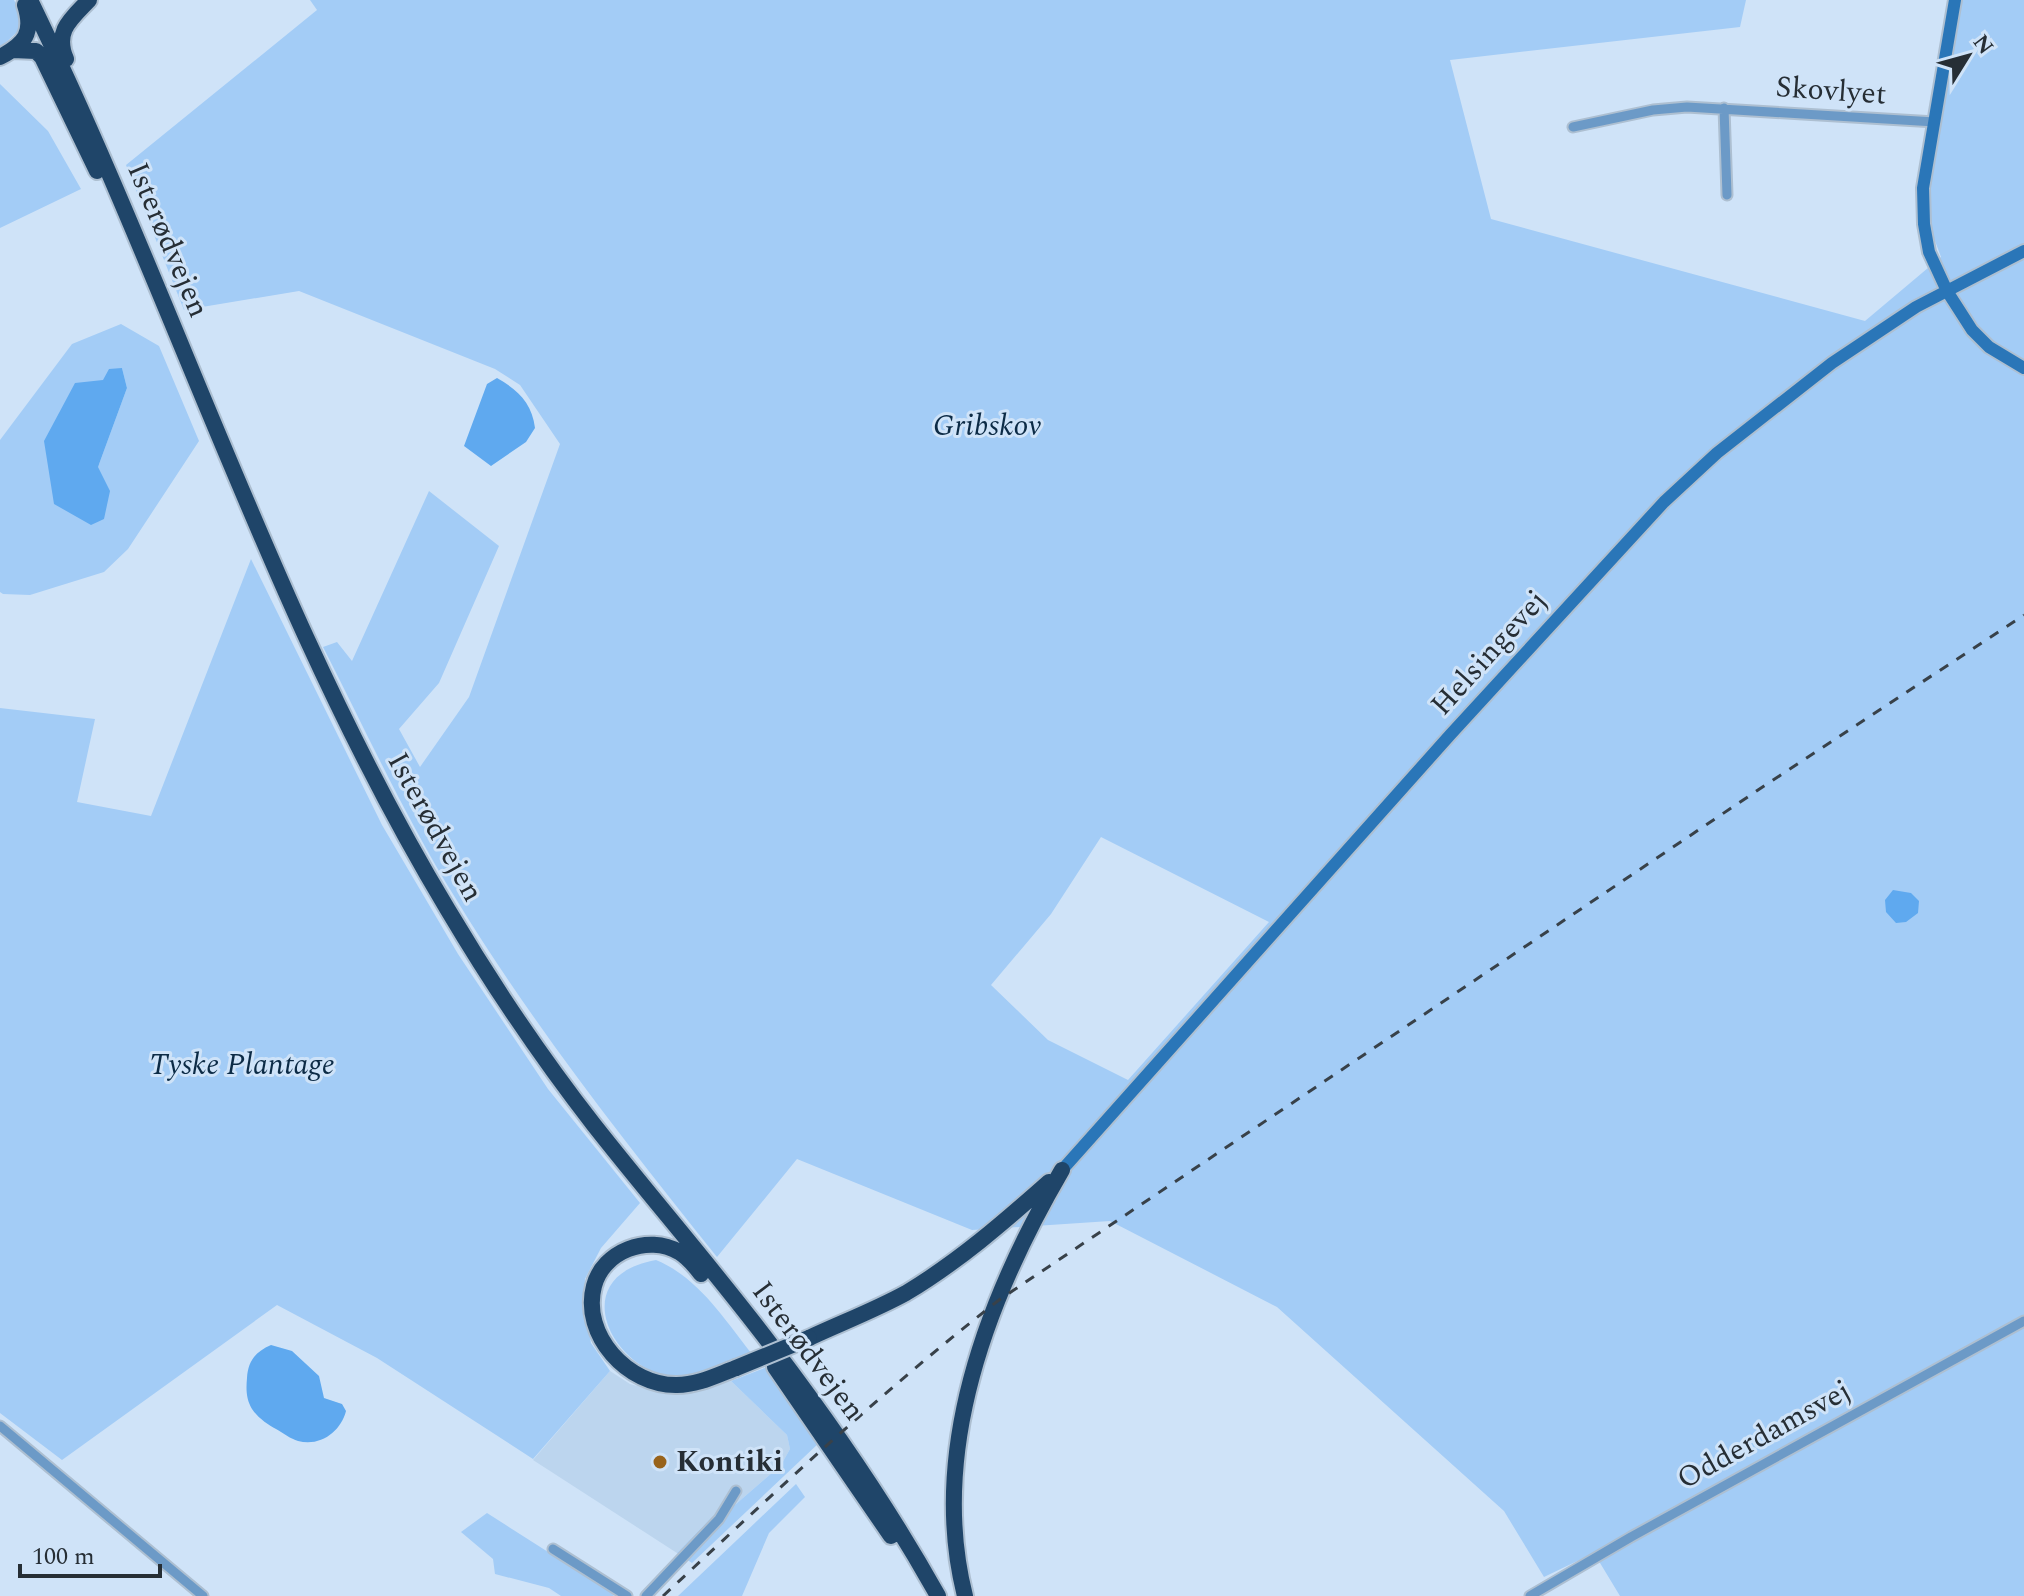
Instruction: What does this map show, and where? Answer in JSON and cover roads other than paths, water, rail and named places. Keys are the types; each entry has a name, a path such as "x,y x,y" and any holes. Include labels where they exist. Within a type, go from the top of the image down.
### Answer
{"highway":[{"path":"6,54 28,33 30,26 22,0"},
{"name":"Isterødvejen","path":"30,0 78,102 304,629 355,738 445,906 550,1067 771,1345 827,1421 879,1499 936,1596"},
{"path":"40,0 46,12 54,16 61,16 87,2"},
{"path":"78,102 73,74 61,41 64,26 87,2"},
{"path":"6,54 36,51 42,57 118,214 140,246"},
{"path":"936,1596 773,1365 694,1265 669,1248 639,1245 620,1252 604,1265 594,1283 591,1304 595,1324 617,1361 655,1383 677,1385 699,1382 736,1368 809,1338 893,1299 931,1277 973,1247 1062,1170"},
{"path":"965,1596 958,1570 953,1506 962,1419 981,1346 1012,1265 1062,1170"}],"street":[{"path":"1955,0 1923,188 1929,252 1958,310 1983,342 2024,368"},
{"name":"Skovlyet","path":"1573,127 1653,110 1687,107 1935,122"},
{"path":"1724,108 1727,195"},
{"name":"Helsingevej","path":"1062,1170 1450,735 1658,508 1717,453 1832,363 1894,321 2024,251"},
{"name":"Odderdamsvej","path":"1530,1596 1686,1506 2024,1321"},
{"path":"0,1426 203,1596"},
{"path":"646,1596 719,1519 736,1491"},
{"path":"553,1549 627,1596"}],"railway":[{"path":"663,1596 870,1407 999,1300 2024,615"}],"place":[{"name":"Kontiki","path":"660,1462"}],"park label":[{"name":"Gribskov","path":"987,426"},
{"name":"Tyske Plantage","path":"242,1065"}]}
